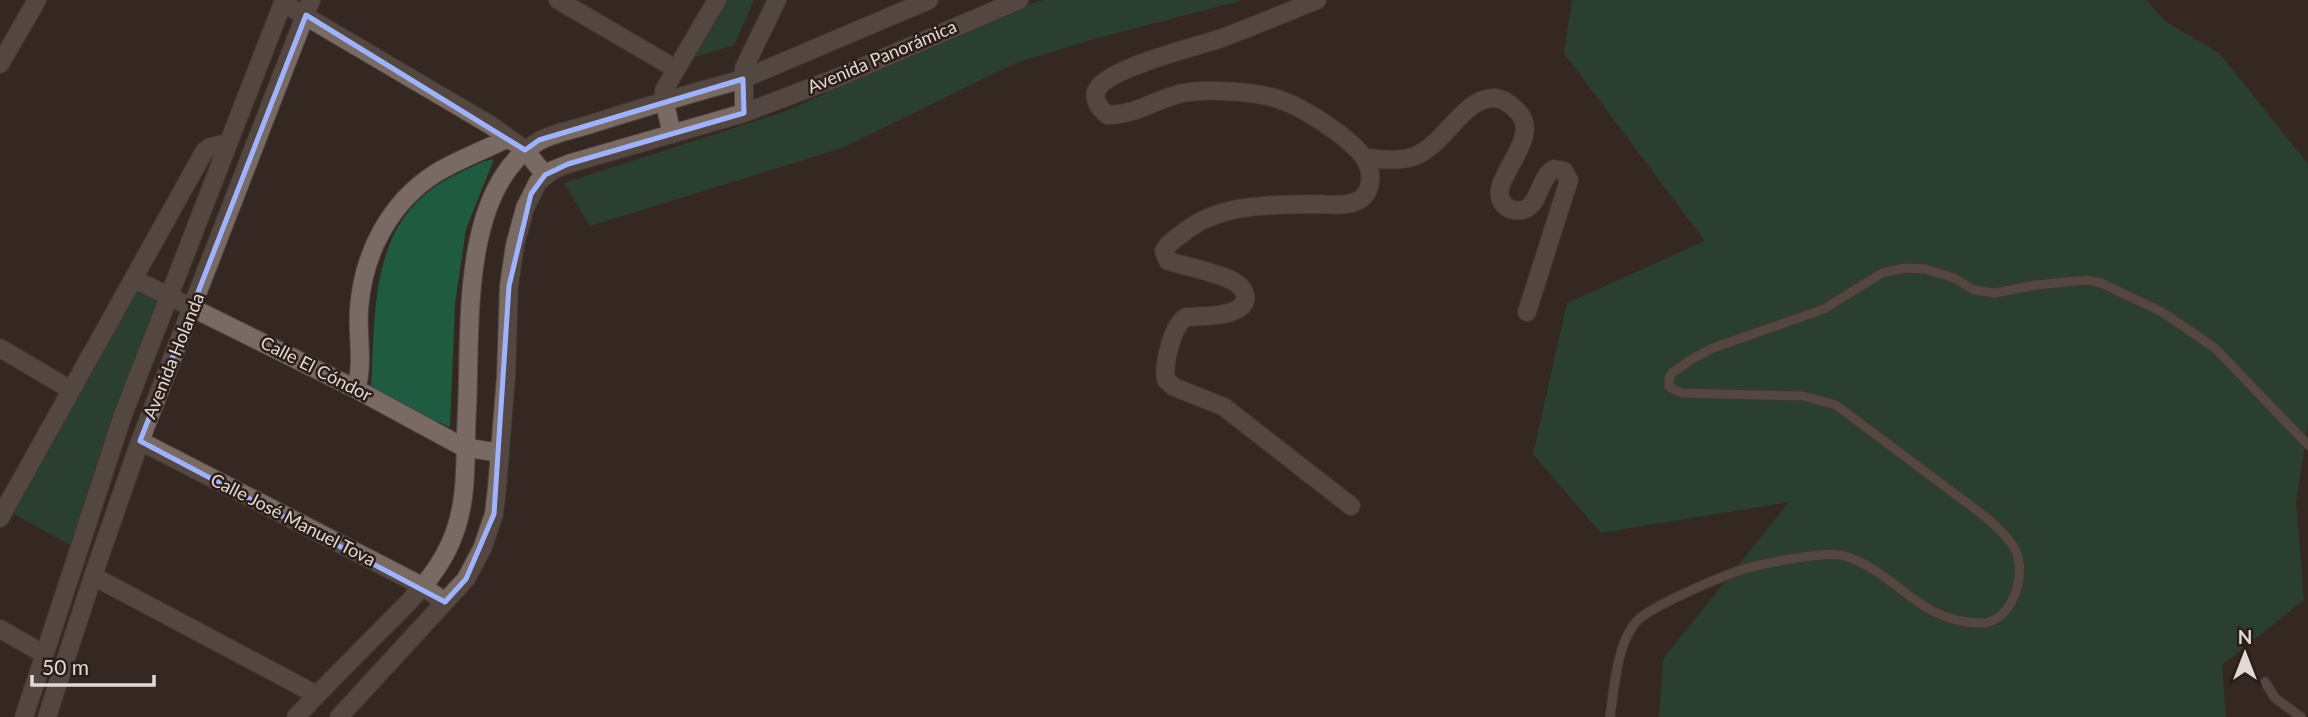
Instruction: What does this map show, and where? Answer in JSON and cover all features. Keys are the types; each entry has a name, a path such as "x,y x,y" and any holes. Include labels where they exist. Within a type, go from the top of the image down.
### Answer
{"street":[{"path":"0,64 37,0"},
{"path":"558,0 676,69"},
{"path":"672,134 664,90 717,0"},
{"path":"744,113 743,79 747,60 776,0"},
{"name":"Avenida Panorámica","path":"525,150 539,140 664,100 743,79 929,0"},
{"name":"Avenida Panorámica","path":"545,175 568,164 744,113 1019,0"},
{"path":"1317,0 1223,37 1122,71 1097,89 1095,96 1099,108 1107,115 1126,115 1180,93 1197,90 1277,98 1298,108 1352,143 1364,159 1371,181 1369,189 1361,199 1346,204 1279,205 1222,211 1188,228 1167,245 1164,251 1168,261 1227,278 1240,286 1245,294 1245,302 1229,314 1185,317 1181,320 1176,327 1167,361 1166,380 1174,387 1224,407 1351,506"},
{"path":"283,1 308,8 492,126 525,150 545,175 524,208 515,245 509,286 506,377 494,514 482,549 466,579 339,717"},
{"name":"Avenida Holanda","path":"24,717 123,415 283,1"},
{"name":"Avenida Holanda","path":"52,715 93,576 140,441 308,8"},
{"path":"1364,159 1396,161 1416,156 1438,141 1479,101 1495,98 1517,109 1525,124 1524,140 1501,183 1501,201 1509,209 1521,211 1534,199 1546,173 1554,169 1564,172 1569,180 1527,312"},
{"path":"356,389 359,378 359,309 362,282 370,251 381,231 415,190 434,174 509,138"},
{"path":"0,518 204,152 210,147 228,143"},
{"path":"296,717 422,586 451,544 461,515 466,485 469,333 477,247 485,212 496,188 509,165 525,150"},
{"name":"Calle El Cóndor","path":"134,279 467,447 500,453"},
{"path":"0,348 71,390"},
{"name":"Calle José Manuel Tova","path":"140,441 422,586 445,602"},
{"path":"93,576 317,695"},
{"path":"0,629 44,654"}],"lane":[{"path":"1610,717 1616,671 1626,639 1636,622 1655,608 1741,570 1824,553 1844,555 1874,569 1924,608 1948,619 1982,624 1993,621 2008,607 2019,581 2020,570 2017,552 2008,538 1987,518 1836,405 1802,396 1682,393 1669,387 1672,373 1692,359 1713,348 1824,309 1882,273 1905,268 1926,269 1954,278 1974,290 1995,293 2036,285 2087,280 2101,283 2162,312 2214,348 2307,444"},
{"path":"2264,682 2274,698 2301,717"}],"highlighted area":[{"path":"306,15 525,150 539,140 743,79 744,113 568,164 545,175 531,194 509,286 494,514 466,579 445,602 140,441"}],"green space":[{"path":"719,0 754,0 734,45 684,60"},
{"path":"1044,0 1243,0 1094,39 1016,63 842,148 590,226 564,183 786,111 1025,5"},
{"path":"1572,0 2146,0 2166,22 2219,53 2308,164 2308,424 2296,502 2304,600 2222,665 2226,717 1659,717 1663,659 1789,502 1601,533 1533,454 1567,303 1705,241 1564,53"},
{"path":"494,159 466,229 455,303 450,427 371,392 377,297 382,267 392,239 407,213 429,191 459,173"},
{"path":"143,289 160,301 70,545 12,513 137,290"}]}
